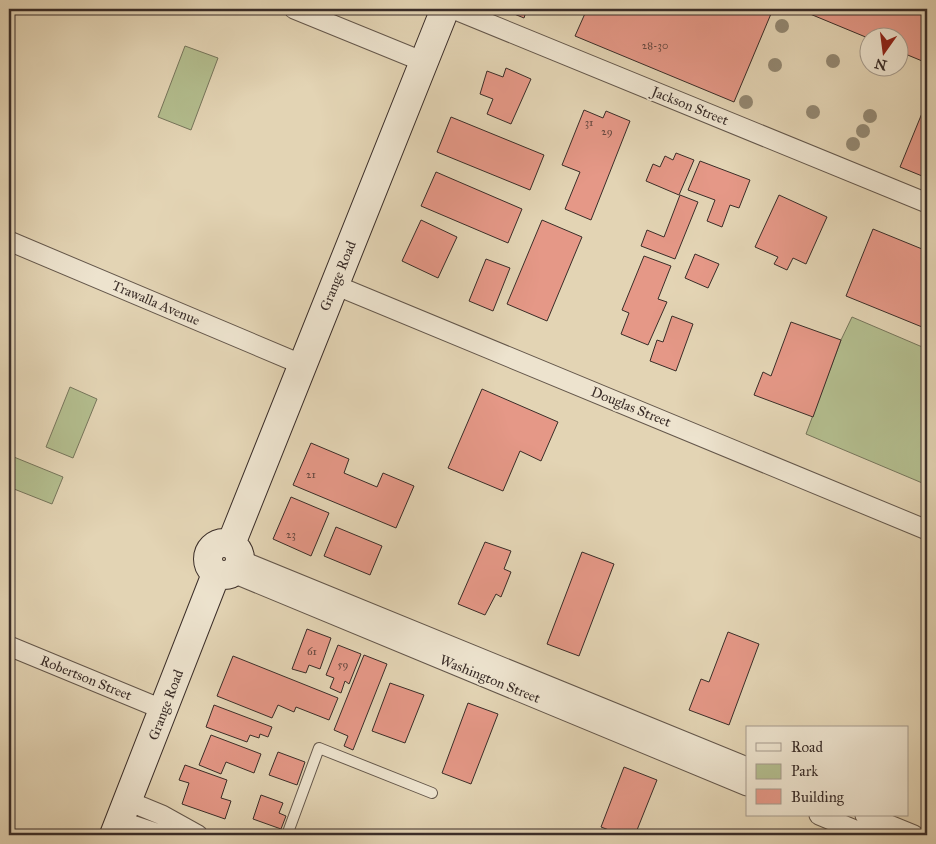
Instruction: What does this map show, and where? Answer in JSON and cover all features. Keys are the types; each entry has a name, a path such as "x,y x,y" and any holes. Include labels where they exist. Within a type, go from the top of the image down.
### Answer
{"street":[{"path":"294,9 424,62"},
{"name":"Grange Road","path":"121,819 164,710 230,563 303,365 445,9"},
{"name":"Jackson Street","path":"453,9 927,203"},
{"name":"Trawalla Avenue","path":"9,241 303,365"},
{"name":"Douglas Street","path":"335,285 927,530"},
{"name":"Washington Street","path":"230,563 746,767"},
{"name":"Washington Street","path":"230,563 746,786"},
{"name":"Robertson Street","path":"9,646 164,710"},
{"path":"121,819 162,815 198,835"},
{"path":"821,816 867,835"},
{"path":"867,816 914,835"},
{"path":"121,819 162,835"}],"lane":[{"path":"287,835 319,748 432,793"}],"green space":[{"path":"185,46 218,58 191,130 158,117"},
{"path":"852,317 927,349 927,485 806,434 841,340"},
{"path":"70,387 97,399 73,458 46,447"},
{"path":"9,455 63,477 52,504 9,487"}],"building":[{"path":"502,9 527,9 524,18"},
{"path":"587,9 773,9 734,102 575,36"},
{"path":"798,9 927,9 927,63 908,55 908,28 858,28 858,34"},
{"path":"506,68 531,79 511,124 487,114 493,99 480,94 487,71 503,77"},
{"path":"927,101 927,178 900,167"},
{"path":"584,110 603,118 606,111 630,121 591,220 565,209 580,172 562,165"},
{"path":"451,117 544,155 530,190 437,152"},
{"path":"676,153 694,160 679,195 646,181 653,164 660,167 665,156 673,160"},
{"path":"700,161 750,180 739,208 730,205 722,227 707,221 715,200 688,190"},
{"path":"436,172 522,209 508,243 421,206"},
{"path":"680,195 698,202 675,259 641,246 647,230 664,237"},
{"path":"779,195 827,217 806,264 793,258 787,270 774,264 778,257 755,247"},
{"path":"421,220 457,237 438,278 402,261"},
{"path":"542,220 582,237 547,321 507,304"},
{"path":"873,229 927,251 927,329 846,296"},
{"path":"695,254 719,264 708,288 685,278"},
{"path":"644,256 671,266 658,299 667,302 648,345 621,334 629,313 622,310"},
{"path":"486,259 510,268 493,311 469,301"},
{"path":"672,316 693,324 676,371 650,361 657,340 663,342"},
{"path":"791,322 841,340 813,417 754,395 763,372 771,376"},
{"path":"482,389 558,422 541,461 520,451 503,491 448,468"},
{"path":"311,443 349,459 344,473 377,487 383,473 414,486 396,528 293,485"},
{"path":"291,497 329,513 311,556 273,539"},
{"path":"336,527 382,546 370,575 324,556"},
{"path":"485,542 511,551 504,569 511,572 501,597 496,594 485,615 458,604"},
{"path":"582,552 614,564 579,656 547,644"},
{"path":"307,629 331,638 320,669 309,665 306,673 292,669"},
{"path":"728,632 759,644 729,725 689,710 701,679 709,682"},
{"path":"338,645 361,654 349,684 345,681 341,693 330,688 334,678 326,675"},
{"path":"364,655 387,664 353,750 344,746 348,736 334,730"},
{"path":"233,656 338,698 329,720 296,707 294,712 278,705 272,718 217,696"},
{"path":"390,683 424,695 405,743 372,731"},
{"path":"468,703 498,714 471,784 442,773"},
{"path":"214,705 272,727 268,737 260,734 259,738 250,735 247,742 206,727"},
{"path":"211,735 261,754 254,773 226,762 221,774 199,765"},
{"path":"278,752 305,762 297,785 269,775"},
{"path":"185,765 227,780 221,798 231,801 225,819 182,804 189,783 179,780"},
{"path":"624,767 657,780 635,835 622,835 601,827"},
{"path":"261,795 283,803 279,813 286,816 281,829 253,819"}]}
